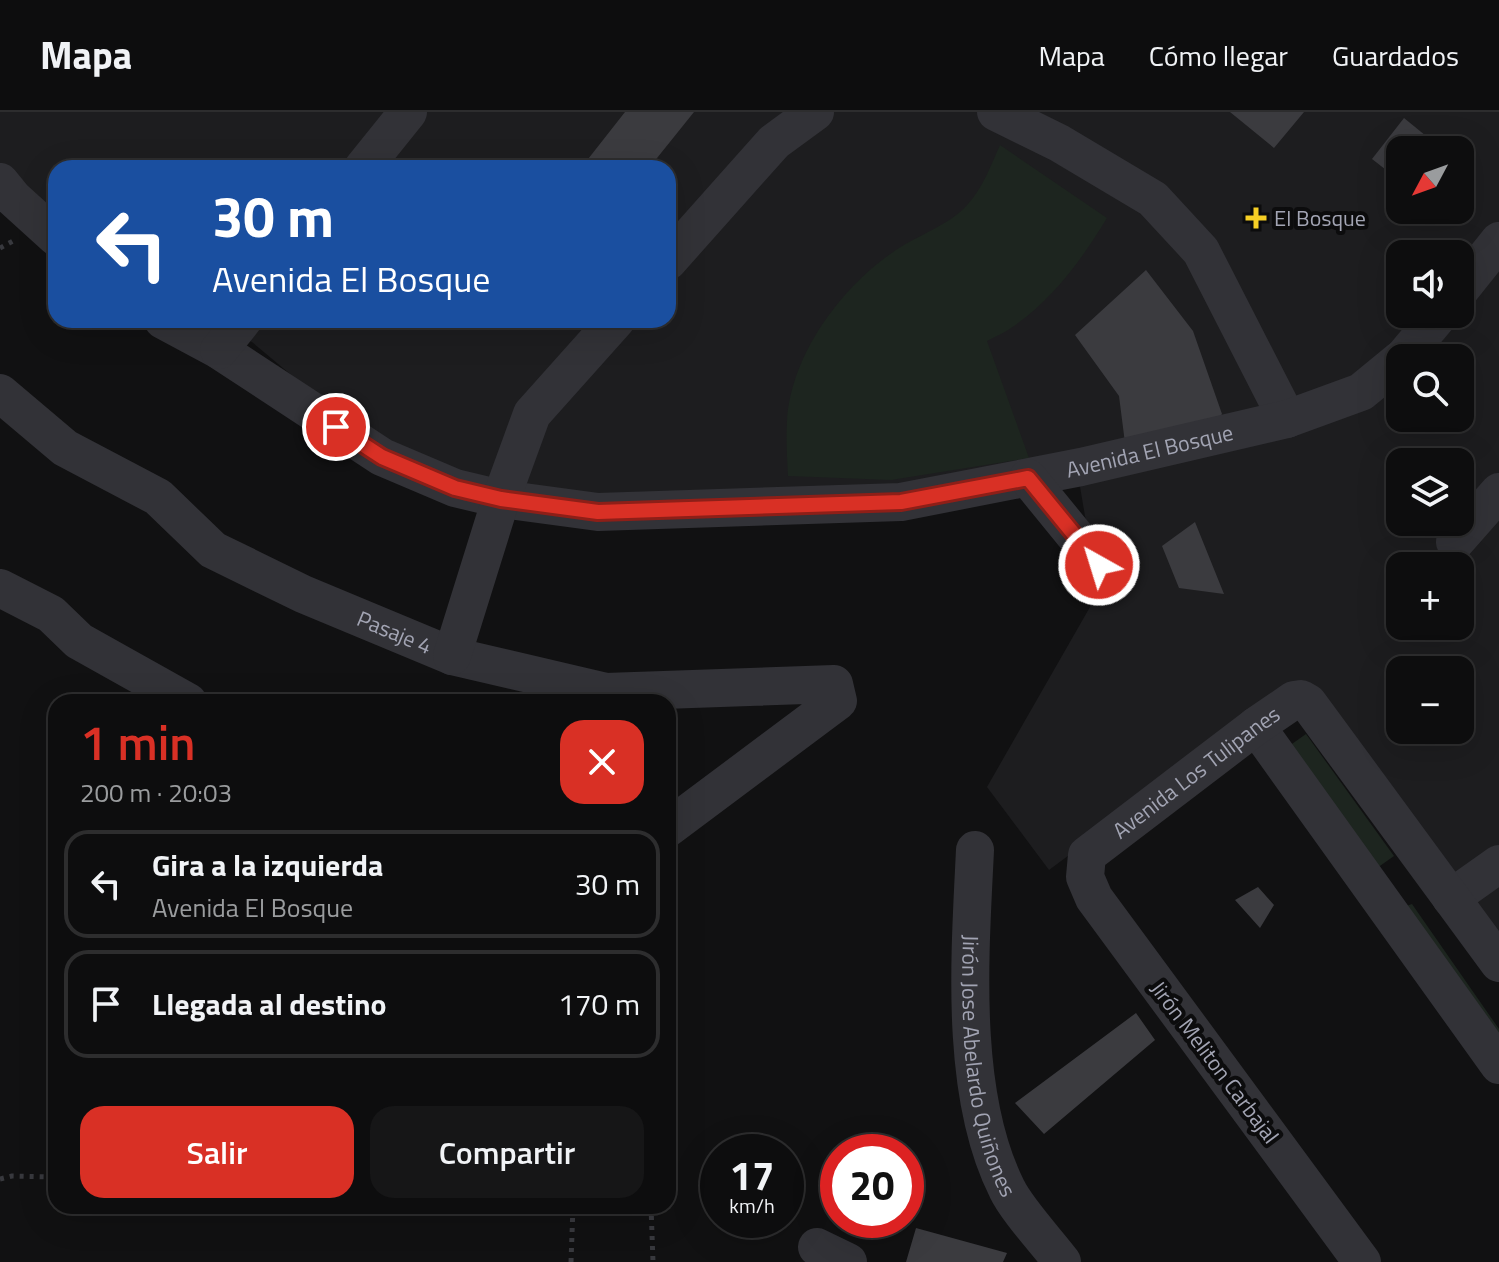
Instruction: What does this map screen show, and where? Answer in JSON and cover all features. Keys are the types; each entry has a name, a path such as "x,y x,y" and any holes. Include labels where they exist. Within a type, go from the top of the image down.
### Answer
{"street":[{"path":"369,160 408,112"},
{"path":"676,252 774,142 815,112"},
{"path":"996,112 1059,143 1153,199 1201,251 1287,419"},
{"path":"0,182 48,230"},
{"path":"1474,272 1499,241"},
{"name":"Avenida El Bosque","path":"178,328 219,350 382,457 455,488 501,499 598,512 901,502 1028,478 1287,419 1361,392 1386,371"},
{"path":"219,350 237,328"},
{"path":"452,656 501,499 532,414 609,328"},
{"name":"Avenida El Bosque","path":"1414,344 1428,328"},
{"name":"Pasaje 4","path":"0,393 65,448 158,497 213,550 303,594 452,656 606,692 834,684 838,701 676,822"},
{"path":"1028,478 1099,565"},
{"path":"1455,542 1499,492"},
{"path":"0,588 51,614 79,641 174,694"},
{"name":"Avenida Los Tulipanes","path":"1087,855 1256,726 1294,700 1301,699 1308,703 1424,861"},
{"path":"1256,726 1499,1065"},
{"name":"Jirón Jose Abelardo Quiñones","path":"975,850 971,938 973,1040 983,1128 1007,1191 1053,1257"},
{"name":"Jirón Meliton Carbajal","path":"1087,855 1085,877 1094,898 1351,1258"},
{"path":"1378,896 1424,861 1499,963"},
{"path":"1451,898 1499,864"}],"path":[{"path":"0,1179 12,1176 48,1177"},
{"path":"571,1262 573,1214"},
{"path":"651,1214 653,1262"}],"shaded area":[{"path":"0,112 1499,112 1499,951 1303,681 1049,870 987,787 1098,593 1075,457 896,491 571,502 419,461 327,405 252,342 213,328 676,328 676,160 48,160 48,216 0,164"},
{"path":"1000,145 1107,218 1054,291 1014,326 987,341 1029,458 891,480 788,476 787,428 791,396 798,371 823,324 839,302 876,265 952,218 968,204"},
{"path":"1306,734 1394,856 1377,868 1289,746"},
{"path":"1412,904 1499,1029 1499,1051 1397,909"}],"building":[{"path":"625,112 694,112 655,160 587,160"},
{"path":"1230,112 1304,112 1274,148"},
{"path":"1404,118 1426,136 1390,136"},
{"path":"1386,141 1386,170 1372,159"},
{"path":"1146,270 1193,331 1222,414 1216,422 1125,443 1119,396 1075,335"},
{"path":"1195,522 1224,594 1179,588 1162,546"},
{"path":"1258,887 1274,905 1260,928 1235,900"},
{"path":"1136,1013 1155,1040 1044,1134 1015,1103"},
{"path":"924,1230 1007,1253 1003,1262 906,1262 913,1238 924,1238"}],"place":[{"name":"El Bosque","path":"1256,218"}],"route":[{"path":"336,427 382,457 455,488 501,499 598,512 901,502 1028,478 1099,565"}]}
